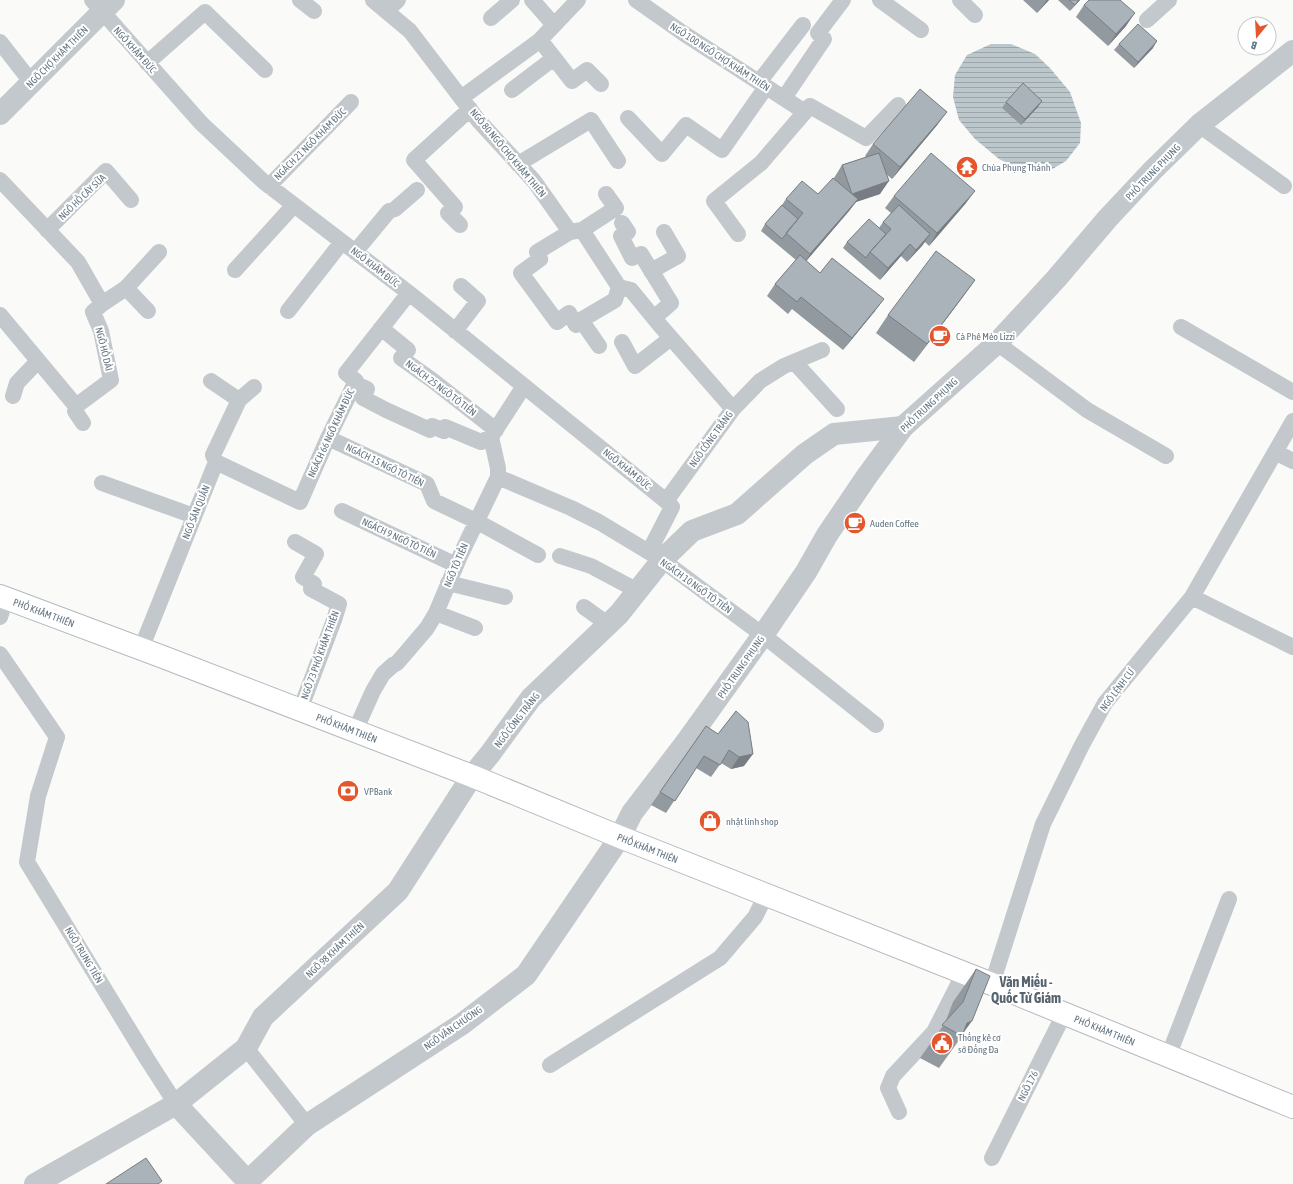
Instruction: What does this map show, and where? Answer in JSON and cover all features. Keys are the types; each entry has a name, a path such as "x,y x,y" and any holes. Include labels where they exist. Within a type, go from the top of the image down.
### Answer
{"main road":[{"name":"PHỐ KHÂM THIÊN","path":"2,604 142,649 472,776 620,838 992,984 1293,1107"}],"street":[{"name":"NGÕ CHỢ KHÂM THIÊN","path":"0,114 32,83 103,4"},
{"name":"PHỐ TRUNG PHỤNG","path":"620,838 632,814 687,741 763,635 806,572 827,535 867,476 903,427 997,343 1153,170 1200,125 1293,51"},
{"name":"NGÕ CỐNG TRẮNG","path":"472,776 531,698 609,625 662,560 692,532 737,514 805,454 834,434 903,427"},
{"name":"NGÕ 98 KHÂM THIÊN","path":"176,1104 246,1048 263,1017 398,891 472,776"},
{"name":"NGÕ VĂN CHƯƠNG","path":"176,1104 249,1182 307,1125 462,1024 526,975 620,838"},
{"path":"35,1184 176,1104"}],"lane":[{"path":"300,0 314,11"},
{"name":"NGÕ 80 NGÕ CHỢ KHÂM THIÊN","path":"373,0 410,31 478,120 534,181 576,231 619,287 631,290 732,409"},
{"path":"386,11 398,0"},
{"path":"491,18 512,0"},
{"path":"532,0 554,25"},
{"path":"460,225 448,213 455,207 414,160 466,103 540,40 578,0"},
{"name":"NGÕ 100 NGÕ CHỢ KHÂM THIÊN","path":"636,0 683,33 805,112"},
{"path":"784,98 824,39 818,33 843,0"},
{"path":"880,0 921,30"},
{"path":"960,0 975,15"},
{"path":"1147,20 1169,0"},
{"name":"NGÕ KHÂM ĐỨC","path":"103,4 147,63 201,124 269,186 409,293 666,501"},
{"path":"147,63 205,12 265,70"},
{"path":"628,118 662,154 686,125 722,150 762,84 803,25"},
{"path":"540,40 572,81 587,70 602,84"},
{"path":"0,42 32,83"},
{"path":"512,90 554,58"},
{"name":"NGÁCH 21 NGÕ KHÂM ĐỨC","path":"269,186 351,102"},
{"path":"738,234 714,201 761,163 810,106 866,138 898,104"},
{"path":"518,164 591,120 618,161"},
{"path":"1200,125 1284,186"},
{"name":"NGÕ HỒ CÂY SỮA","path":"47,230 106,172 131,200"},
{"path":"0,180 78,262 102,304 126,288 159,252"},
{"path":"356,252 389,211 395,209 417,190"},
{"path":"606,194 616,208 537,252 540,260 521,274 557,322 569,313 576,324 582,321 581,320 615,300 619,287"},
{"path":"235,270 294,205"},
{"path":"622,222 628,232 620,236 632,258 641,254 671,303 654,318"},
{"path":"651,271 678,256 664,232"},
{"path":"288,311 342,242"},
{"path":"455,331 478,301 461,286"},
{"path":"126,288 148,311"},
{"name":"NGÁCH 66 NGÕ KHÂM ĐỨC","path":"216,462 300,502 328,438 356,381 346,373 409,293"},
{"name":"NGÕ HỒ DÀI","path":"76,406 111,380 101,331 93,312 102,304"},
{"path":"0,315 76,406 75,411 83,423"},
{"path":"582,321 599,346"},
{"path":"1181,326 1293,392"},
{"name":"NGÁCH 25 NGÕ TÔ TIỀN","path":"381,328 408,350 402,358 432,380 494,434"},
{"path":"622,342 635,366 671,338"},
{"path":"997,343 1087,410 1166,456"},
{"name":"NGÕ CỐNG TRẮNG","path":"666,501 732,409 760,381 784,366 822,350"},
{"path":"13,396 17,383 38,361"},
{"path":"796,361 797,365 837,409"},
{"path":"211,381 239,400 254,387"},
{"path":"354,383 367,389 364,398 386,410 430,430 432,426 444,431 445,427 481,442 494,434 524,386"},
{"name":"NGÕ SÂN QUẦN","path":"142,649 216,462 213,455 239,400"},
{"name":"NGÕ LỆNH CƯ","path":"992,984 1043,824 1082,745 1105,703 1192,597 1293,422"},
{"path":"494,434 498,477"},
{"name":"NGÁCH 15 NGÕ TÔ TIỀN","path":"328,438 427,484 434,501 476,521 538,555"},
{"path":"1275,452 1293,461"},
{"name":"NGÁCH 10 NGÕ TÔ TIỀN","path":"498,477 599,522 662,560 763,635 876,725"},
{"name":"NGÕ TÔ TIỀN","path":"356,731 373,691 383,674 401,659 427,628 436,613 476,521 498,477"},
{"path":"102,483 194,516"},
{"path":"662,560 653,544 672,507 666,501"},
{"name":"NGÁCH 9 NGÕ TÔ TIỀN","path":"342,511 456,565"},
{"name":"NGÕ 73 PHỐ KHÂM THIÊN","path":"295,542 316,554 303,578 314,584 312,589 339,604 332,627 300,710"},
{"path":"560,556 591,566 638,591"},
{"path":"448,583 505,597"},
{"path":"1192,597 1293,647"},
{"path":"584,607 609,625"},
{"path":"436,613 476,628"},
{"name":"NGÕ TRUNG TIỀN","path":"0,654 57,737 38,796 28,862 147,1059 176,1104"},
{"path":"550,1065 720,958 755,917 766,895"},
{"path":"1168,1057 1229,899"},
{"path":"899,1112 888,1088 893,1076 934,1032 964,973"},
{"name":"NGÕ 176","path":"992,1158 1064,1014"},
{"path":"246,1048 307,1125"}],"shaded area":[{"path":"991,44 1011,44 1035,54 1050,68 1070,92 1081,123 1080,143 1066,161 1049,171 1024,171 999,159 975,139 959,120 953,97 955,75 967,55"}],"building":[{"path":"1069,0 1079,0 1075,5"},
{"path":"1089,0 1120,0 1135,13 1116,34 1084,5"},
{"path":"1138,24 1157,41 1138,62 1119,44"},
{"path":"1023,83 1042,101 1025,119 1006,102"},
{"path":"920,89 947,112 900,167 873,144"},
{"path":"879,153 889,181 852,194 842,165"},
{"path":"931,153 975,191 937,233 894,196"},
{"path":"833,178 858,199 810,254 786,233 803,213 786,199 802,181 818,194"},
{"path":"782,205 798,219 782,239 765,224"},
{"path":"899,205 930,234 916,250 910,244 888,268 870,252 891,229 883,222"},
{"path":"869,219 886,234 866,258 847,242"},
{"path":"936,251 975,280 927,344 888,315"},
{"path":"800,255 820,273 832,258 884,299 852,338 801,297 797,302 775,284"},
{"path":"736,711 748,722 753,754 739,757 729,750 720,765 704,756 675,801 660,792 706,726 718,734"},
{"path":"976,969 990,976 972,1021 967,1023 962,1036 942,1025 963,1002"},
{"path":"146,1158 162,1181 158,1184 106,1184"}],"place":[{"name":"Chùa Phụng Thánh","path":"967,167"},
{"name":"Cà Phê Mèo Lizzi","path":"940,336"},
{"name":"Auden Coffee","path":"855,523"},
{"name":"VPBank","path":"348,791"},
{"name":"nhật linh shop","path":"710,821"},
{"name":"Thống kê cơ sở Đống Đa","path":"942,1043"}],"district":[{"name":"Văn Miếu - Quốc Tử Giám","path":"1026,990"}]}
